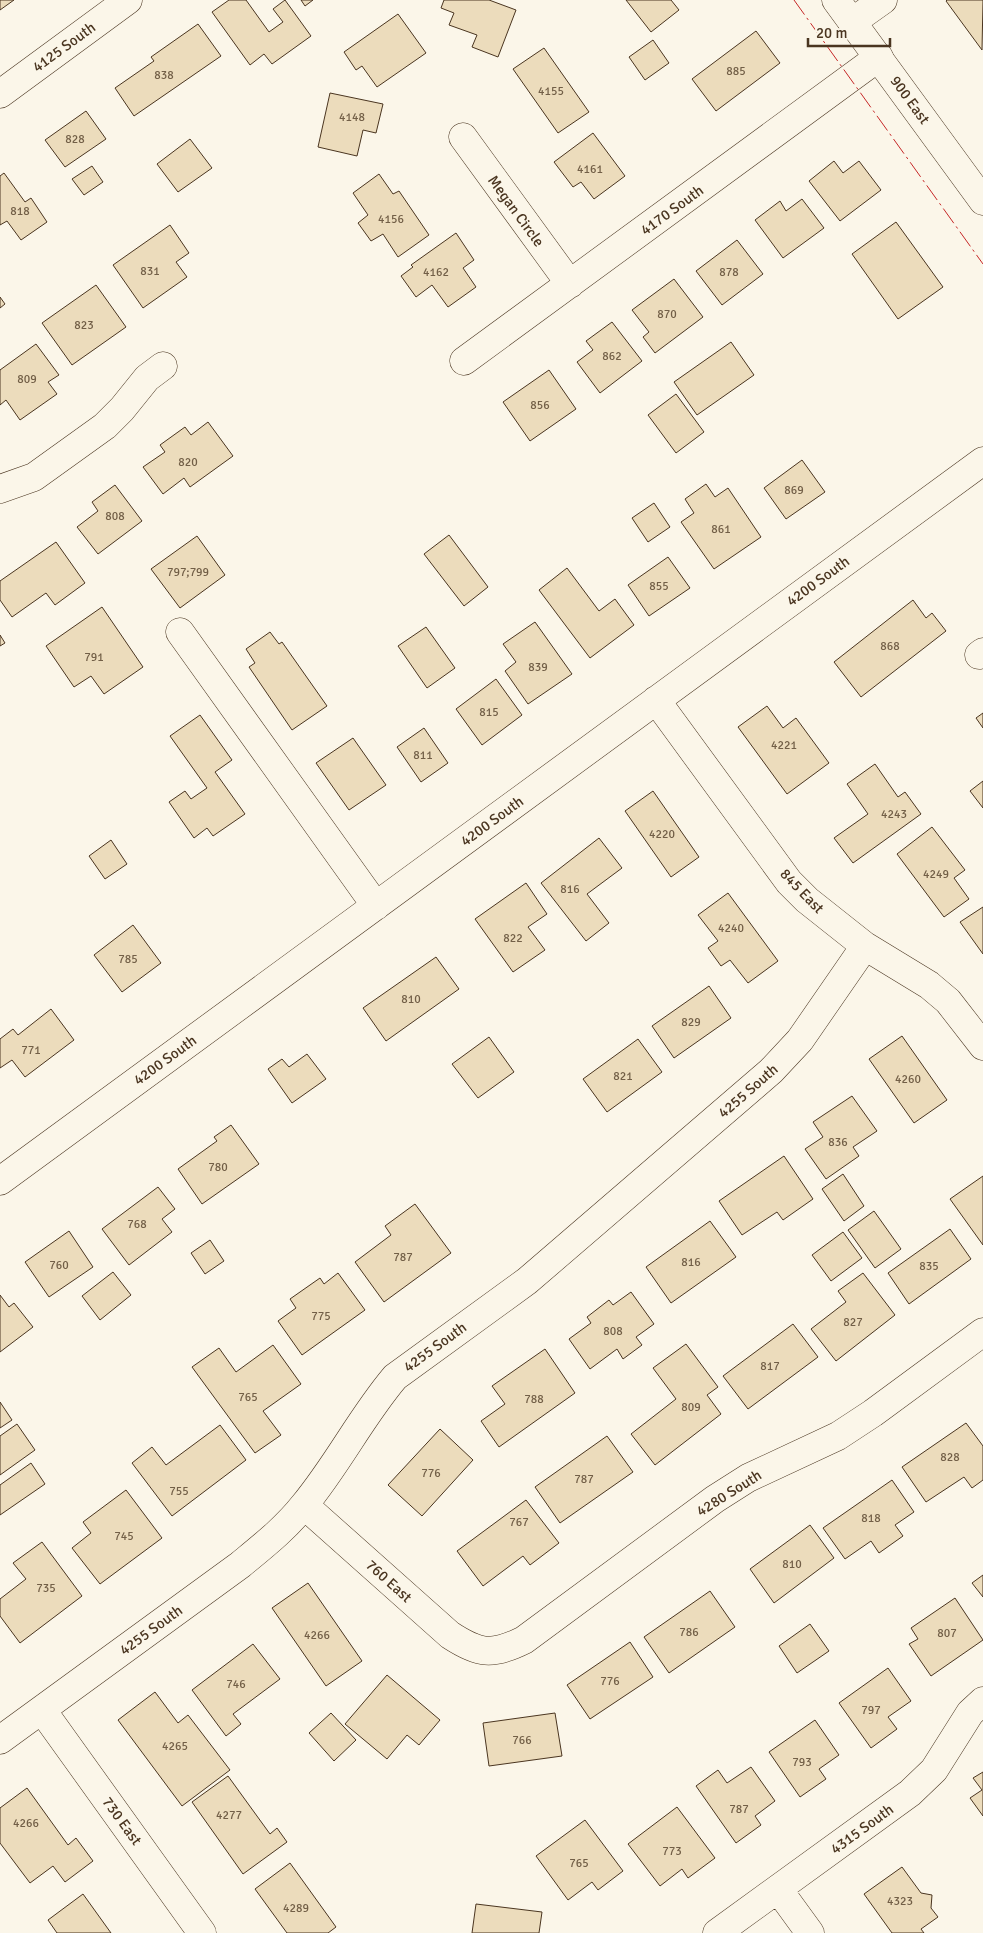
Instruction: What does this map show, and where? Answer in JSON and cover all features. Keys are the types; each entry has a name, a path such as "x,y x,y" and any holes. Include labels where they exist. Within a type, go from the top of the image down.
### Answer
{"street":[{"name":"4125 South","path":"0,94 128,0"},
{"name":"900 East","path":"836,0 983,201"},
{"path":"852,22 883,0"},
{"name":"4170 South","path":"464,362 879,58"},
{"name":"Megan Circle","path":"463,137 570,284"},
{"path":"0,489 34,477 105,426 122,409 147,378 163,366"},
{"name":"4200 South","path":"0,1181 983,461"},
{"path":"180,632 376,906"},
{"name":"845 East","path":"656,700 789,882 807,900 865,946 928,985 948,1001 983,1046"},
{"name":"4255 South","path":"0,1740 240,1565 276,1535 304,1505 331,1470 378,1397 395,1377 527,1280 771,1071 800,1040 865,946"},
{"name":"4280 South","path":"478,1650 503,1650 524,1640 715,1499 748,1478 838,1436 873,1413 983,1332"},
{"name":"760 East","path":"304,1505 450,1635 478,1650"},
{"name":"4315 South","path":"717,1933 910,1794 934,1770 970,1713 983,1700"},
{"name":"730 East","path":"42,1710 202,1933"},
{"path":"778,1889 810,1933"}],"building":[{"path":"0,0 14,0 0,10"},
{"path":"229,0 246,0 269,32 283,22 273,9 285,0 311,36 272,64 264,54 250,65 212,12"},
{"path":"301,0 313,0 305,6"},
{"path":"444,0 489,0 516,10 498,57 472,47 477,35 449,25 454,13 441,8"},
{"path":"626,0 671,0 679,10 651,32"},
{"path":"983,0 982,50 946,1"},
{"path":"398,14 426,53 377,87 362,66 356,70 344,52"},
{"path":"198,24 221,56 134,116 115,88 154,61 151,57"},
{"path":"756,31 780,63 716,111 692,79"},
{"path":"653,40 669,63 645,80 629,57"},
{"path":"544,48 589,112 558,133 513,69"},
{"path":"330,93 383,104 376,133 363,130 357,156 318,147"},
{"path":"86,111 106,139 65,167 45,140"},
{"path":"593,133 625,176 594,199 581,182 573,187 554,162"},
{"path":"190,139 212,168 178,192 157,164"},
{"path":"834,161 843,173 859,161 881,190 840,221 809,181"},
{"path":"92,166 103,182 84,195 72,179"},
{"path":"4,173 25,202 31,198 47,222 21,240 7,221 0,225 0,176"},
{"path":"379,174 393,194 399,191 429,235 398,257 383,234 371,241 358,223 368,215 353,193"},
{"path":"802,199 824,228 783,258 755,220 780,201 786,211"},
{"path":"896,222 943,287 898,319 852,254"},
{"path":"170,225 189,253 176,262 187,277 143,308 113,265"},
{"path":"456,233 474,260 463,268 476,287 448,307 432,285 416,297 401,276 413,267 411,265"},
{"path":"737,240 763,274 722,305 696,271"},
{"path":"674,279 703,317 655,353 643,337 649,332 632,310"},
{"path":"96,285 126,327 72,365 42,323"},
{"path":"0,297 5,304 0,308"},
{"path":"612,322 642,361 600,393 577,362 593,350 586,341"},
{"path":"731,342 754,375 697,415 674,382"},
{"path":"36,344 59,375 48,382 57,394 20,420 6,400 0,405 0,370"},
{"path":"549,370 576,409 530,441 503,402"},
{"path":"676,394 704,432 676,453 648,415"},
{"path":"208,422 233,456 190,487 184,478 163,494 143,467 165,452 160,445 185,427 191,435"},
{"path":"802,460 825,492 786,519 764,488"},
{"path":"706,484 715,497 728,488 761,537 714,569 681,522 694,513 685,499"},
{"path":"115,485 142,521 98,554 77,527 98,511 92,502"},
{"path":"654,503 670,527 648,542 632,518"},
{"path":"449,535 488,587 464,606 424,554"},
{"path":"197,536 225,575 180,608 151,569"},
{"path":"56,542 85,583 55,605 46,593 12,617 0,600 0,581"},
{"path":"668,557 690,588 649,616 628,585"},
{"path":"567,568 599,611 615,599 634,625 590,658 539,590"},
{"path":"913,600 926,618 932,613 946,631 861,697 834,662"},
{"path":"102,607 143,667 104,694 91,676 74,687 46,646"},
{"path":"535,622 572,674 528,704 505,671 516,662 503,644"},
{"path":"426,627 455,668 427,688 398,646"},
{"path":"270,632 279,644 282,642 327,706 292,730 249,667 255,663 246,649"},
{"path":"0,635 5,643 0,646"},
{"path":"496,679 522,715 482,745 456,709"},
{"path":"767,706 783,728 796,718 829,763 787,794 738,727"},
{"path":"983,713 983,728 976,718"},
{"path":"200,715 232,760 215,772 245,814 213,836 207,828 194,838 169,802 185,791 191,799 207,788 170,736"},
{"path":"424,728 448,763 421,782 397,747"},
{"path":"353,738 386,785 349,810 316,763"},
{"path":"875,764 898,797 905,792 921,814 853,863 834,838 868,814 847,784"},
{"path":"983,781 983,808 970,791"},
{"path":"653,791 699,857 671,877 625,811"},
{"path":"932,827 965,870 954,878 969,899 944,917 897,854"},
{"path":"599,838 622,868 587,894 609,923 586,941 541,883"},
{"path":"111,840 127,864 105,879 89,856"},
{"path":"526,883 547,914 528,927 545,950 513,972 475,919"},
{"path":"728,893 778,961 748,983 730,960 721,966 708,948 718,941 698,915"},
{"path":"983,907 983,954 960,922"},
{"path":"133,925 161,963 122,992 94,955"},
{"path":"436,957 459,989 386,1041 363,1008"},
{"path":"709,986 731,1018 674,1058 652,1026"},
{"path":"51,1009 74,1040 25,1077 12,1060 0,1068 0,1039 13,1029 18,1035"},
{"path":"902,1036 947,1100 914,1123 869,1059"},
{"path":"489,1037 514,1072 478,1098 452,1064"},
{"path":"638,1039 662,1072 607,1112 583,1079"},
{"path":"307,1054 326,1079 292,1103 268,1069 282,1059 289,1067"},
{"path":"852,1096 877,1131 853,1147 859,1156 826,1179 805,1149 823,1137 813,1122"},
{"path":"231,1125 259,1164 202,1204 178,1169 217,1141 214,1137"},
{"path":"784,1156 813,1199 783,1220 777,1212 742,1235 719,1201"},
{"path":"843,1174 864,1206 844,1221 822,1189"},
{"path":"983,1176 983,1245 950,1199"},
{"path":"158,1187 175,1209 162,1219 172,1232 129,1265 102,1229"},
{"path":"415,1204 451,1253 384,1302 355,1262 391,1235 385,1226"},
{"path":"874,1211 901,1249 875,1268 848,1230"},
{"path":"710,1221 736,1257 671,1303 646,1267"},
{"path":"950,1229 971,1259 909,1304 888,1273"},
{"path":"69,1231 93,1267 49,1297 25,1262"},
{"path":"843,1232 862,1258 831,1281 812,1255"},
{"path":"210,1240 224,1261 205,1274 191,1253"},
{"path":"113,1272 131,1295 100,1320 82,1296"},
{"path":"338,1273 365,1310 302,1355 278,1321 296,1308 290,1299 320,1278 324,1284"},
{"path":"863,1273 895,1315 836,1361 811,1329 846,1302 838,1291"},
{"path":"631,1292 654,1324 636,1337 642,1345 623,1359 617,1349 590,1369 569,1339 591,1323 587,1317 609,1300 613,1305"},
{"path":"0,1295 9,1307 14,1303 33,1327 0,1352"},
{"path":"793,1324 818,1357 748,1409 723,1376"},
{"path":"686,1344 718,1387 707,1395 721,1414 655,1465 631,1434 676,1399 653,1368"},
{"path":"273,1345 301,1384 263,1411 281,1435 255,1453 192,1367 219,1348 236,1372"},
{"path":"545,1349 575,1393 499,1447 481,1421 505,1404 492,1386"},
{"path":"0,1402 12,1420 0,1428"},
{"path":"966,1423 983,1446 983,1480 972,1488 964,1477 926,1502 902,1467"},
{"path":"17,1424 35,1450 0,1475 0,1436"},
{"path":"220,1425 246,1460 172,1516 132,1463 152,1447 166,1465"},
{"path":"440,1429 473,1460 422,1516 388,1485"},
{"path":"607,1436 633,1472 560,1523 535,1487"},
{"path":"31,1463 45,1484 0,1515 0,1485"},
{"path":"892,1480 914,1512 895,1525 903,1536 879,1553 871,1541 845,1559 823,1528"},
{"path":"126,1490 162,1538 100,1584 72,1548 91,1533 83,1522"},
{"path":"526,1500 559,1543 530,1565 523,1556 483,1586 457,1551"},
{"path":"810,1525 834,1558 774,1603 750,1569"},
{"path":"42,1542 82,1596 20,1643 0,1616 0,1599 26,1579 13,1563"},
{"path":"983,1575 983,1597 972,1583"},
{"path":"308,1583 362,1661 326,1686 272,1608"},
{"path":"710,1591 735,1627 669,1673 644,1637"},
{"path":"955,1598 983,1640 931,1676 909,1644 918,1639 911,1628"},
{"path":"810,1624 829,1651 797,1673 779,1646"},
{"path":"630,1642 653,1677 590,1719 567,1685"},
{"path":"253,1644 280,1679 233,1714 241,1724 226,1736 192,1690"},
{"path":"888,1668 911,1701 888,1717 897,1729 871,1748 839,1703"},
{"path":"387,1675 440,1720 419,1745 407,1735 387,1759 345,1724"},
{"path":"155,1692 178,1723 188,1715 230,1770 182,1806 118,1720"},
{"path":"331,1713 356,1740 334,1761 309,1733"},
{"path":"555,1713 562,1756 489,1766 483,1723"},
{"path":"815,1720 839,1755 819,1769 826,1779 800,1797 769,1752"},
{"path":"751,1767 775,1801 755,1816 761,1825 736,1843 696,1786 718,1770 727,1783"},
{"path":"983,1772 983,1816 970,1798 982,1790 973,1778"},
{"path":"228,1776 270,1834 277,1828 287,1842 243,1874 192,1802"},
{"path":"27,1788 68,1845 76,1838 93,1861 65,1882 53,1866 30,1883 0,1843 0,1808"},
{"path":"677,1807 715,1858 688,1878 682,1869 660,1886 628,1844"},
{"path":"585,1820 623,1871 598,1890 592,1882 568,1900 536,1856"},
{"path":"290,1863 336,1927 328,1933 287,1933 255,1889"},
{"path":"902,1867 921,1893 932,1895 931,1908 938,1917 921,1929 924,1933 892,1933 864,1894"},
{"path":"83,1894 111,1933 57,1933 48,1920"},
{"path":"476,1904 542,1912 539,1933 472,1933"}],"power":[{"path":"794,0 983,264"}]}
